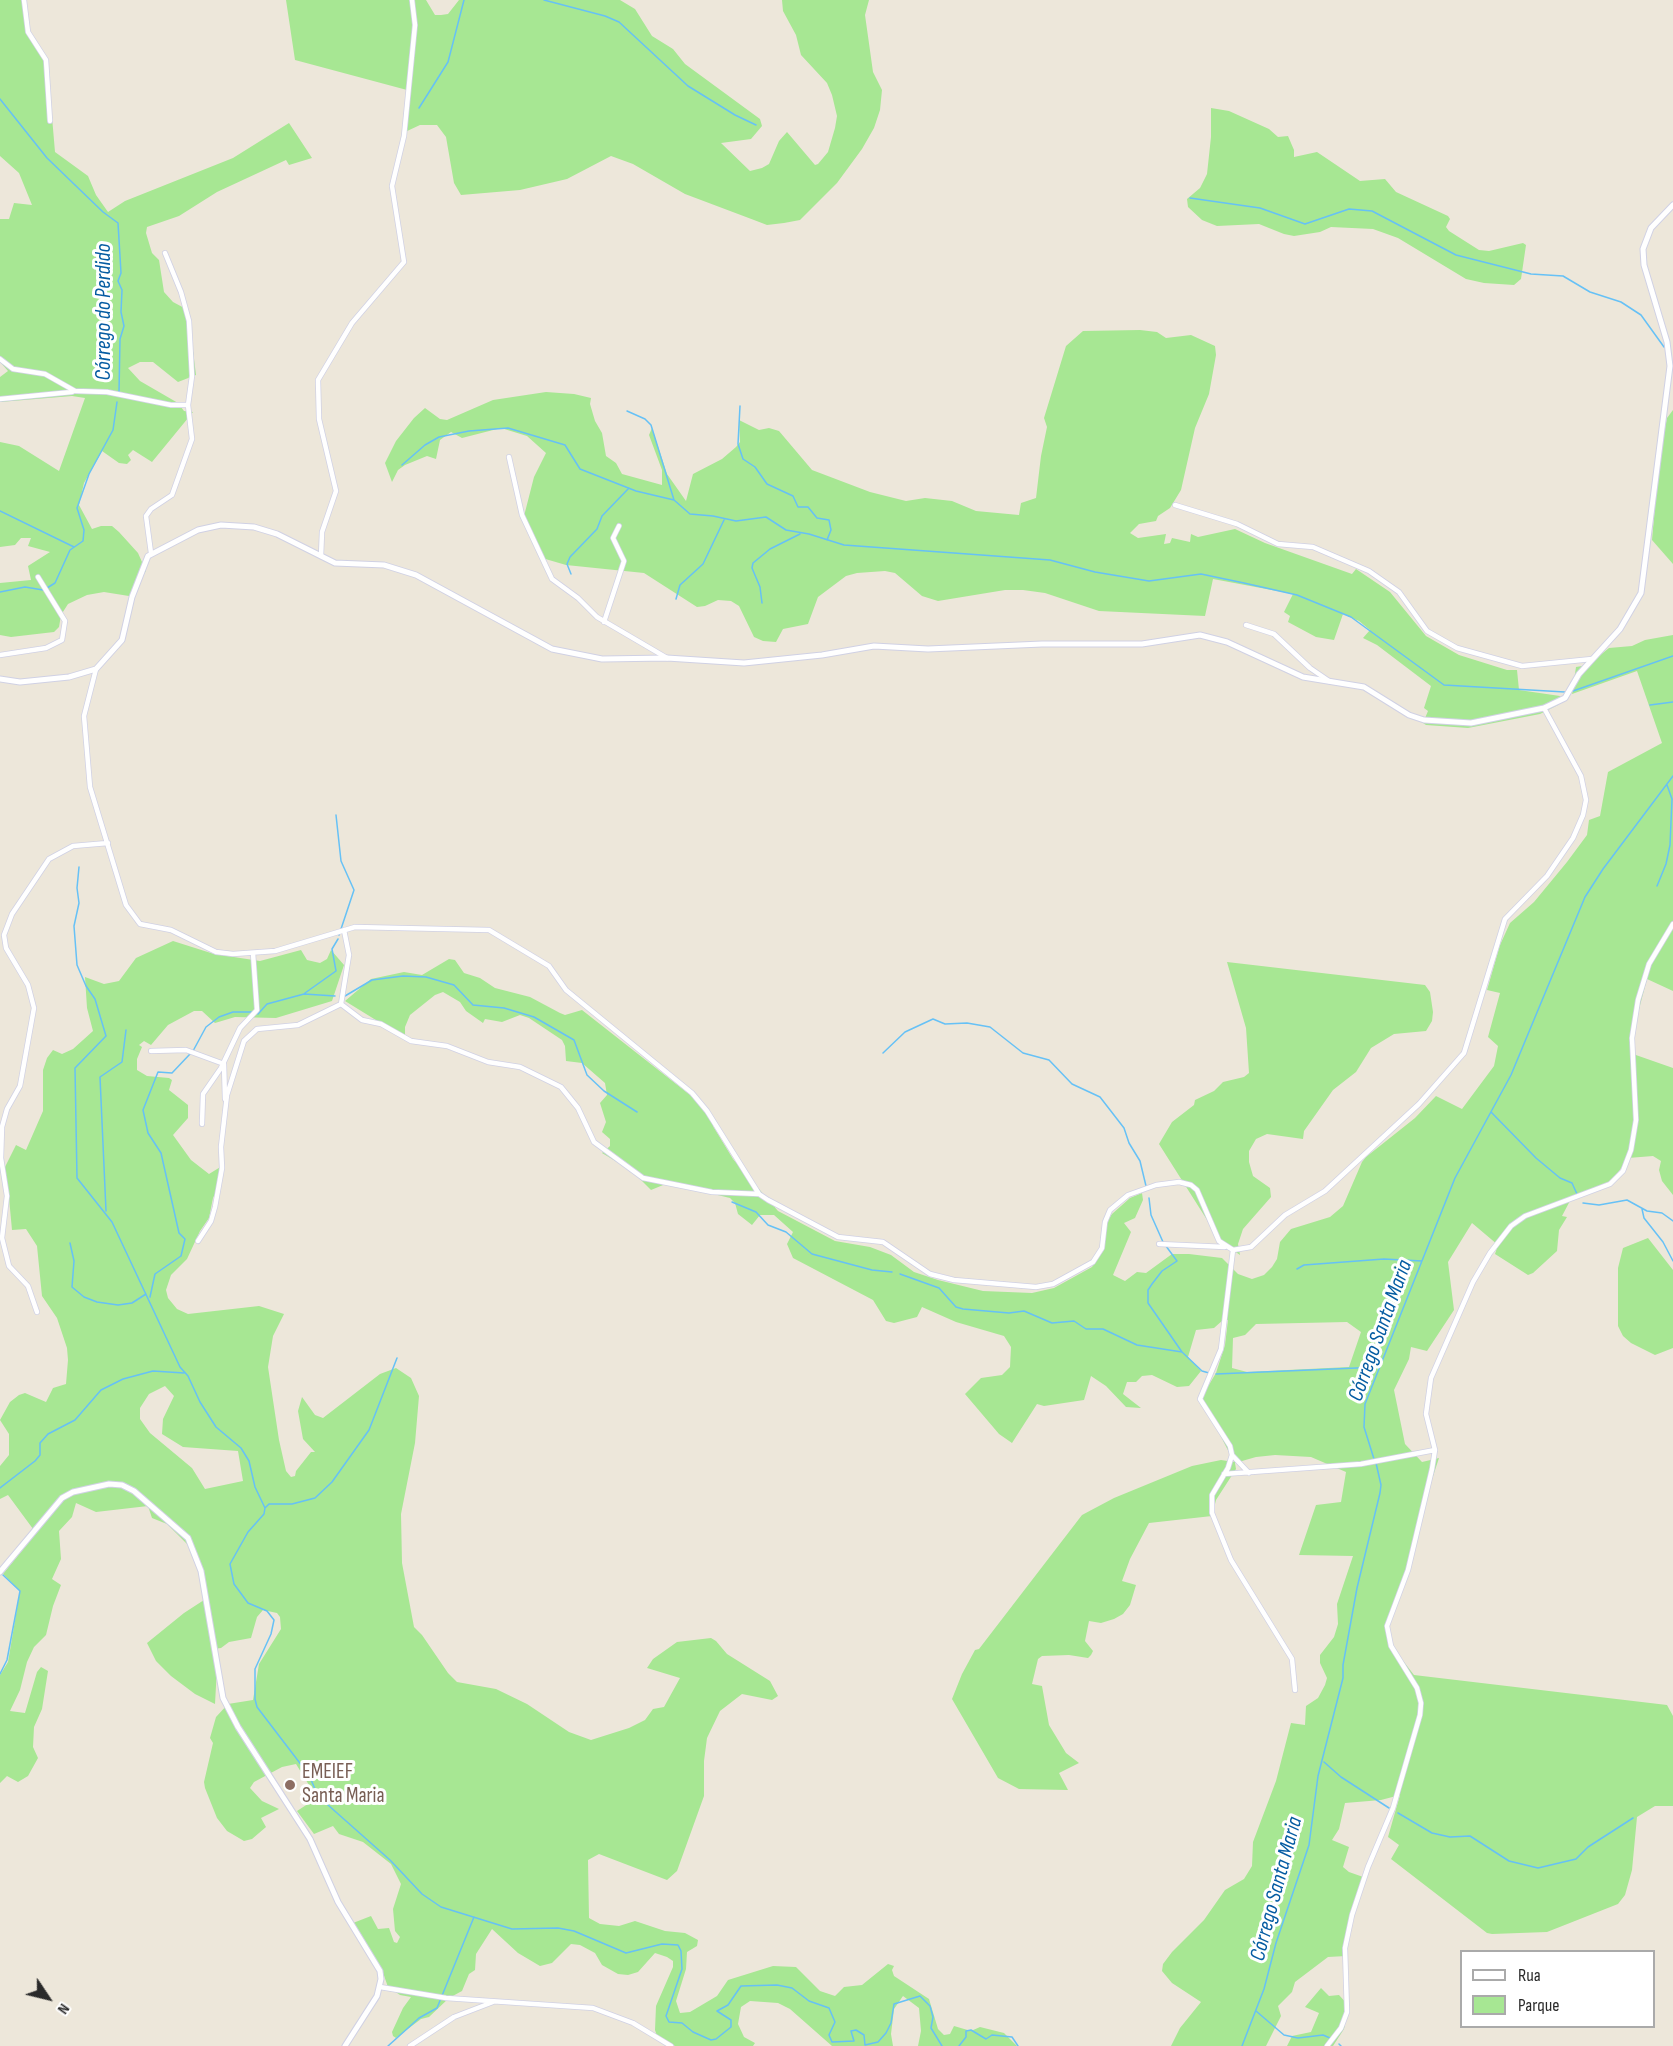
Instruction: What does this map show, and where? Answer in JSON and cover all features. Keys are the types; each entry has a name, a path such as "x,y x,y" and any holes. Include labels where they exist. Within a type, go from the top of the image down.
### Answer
{"street":[{"path":"24,0 28,32 45,56 50,121"},
{"path":"321,556 321,536 336,491 319,420 318,380 352,323 404,262 392,186 404,136 415,25 412,0"},
{"path":"759,1194 692,1093 567,990 549,966 494,932 480,928 363,927 344,930 283,949 253,953 216,952 177,932 148,927 137,922 126,905 92,799 85,736 85,705 96,669 122,640 142,566 151,553 198,530 221,525 261,529 284,537 335,563 384,565 416,575 557,651 607,659 667,658 744,663 822,656 874,646 934,649 1042,644 1142,644 1200,635 1217,638 1303,677 1364,687 1409,715 1443,723 1471,723 1544,708 1558,702 1568,694 1592,659 1620,629 1641,593 1669,372 1667,342 1643,256 1648,232 1673,205"},
{"path":"151,553 146,516 151,509 172,495 192,439 188,405 192,376 189,321 181,292 165,253"},
{"path":"0,359 13,369 45,374 75,391"},
{"path":"0,399 75,391 107,392 171,405 188,405"},
{"path":"509,457 522,514 551,578 604,622 667,658"},
{"path":"1175,505 1237,524 1278,544 1313,547 1369,571 1398,592 1427,631 1457,648 1522,666 1592,659"},
{"path":"604,622 624,561 613,538 618,526"},
{"path":"0,655 46,648 62,640 65,621 38,578"},
{"path":"1245,625 1274,634 1310,668 1331,682"},
{"path":"0,679 20,682 69,677 96,669"},
{"path":"1159,1244 1231,1249 1251,1247 1290,1211 1321,1194 1419,1104 1466,1050 1505,919 1547,876 1573,838 1583,815 1586,800 1581,776 1544,708"},
{"path":"37,1312 28,1286 7,1263 2,1238 7,1196 1,1155 2,1127 7,1109 20,1086 34,1008 31,992 2,942 10,917 49,859 73,846 108,843"},
{"path":"1327,2046 1341,2028 1347,2012 1345,1948 1355,1906 1393,1808 1420,1715 1421,1703 1417,1688 1391,1646 1387,1626 1408,1570 1434,1450 1426,1414 1429,1386 1458,1315 1490,1253 1518,1220 1610,1184 1627,1164 1636,1120 1632,1038 1636,1010 1649,964 1673,924"},
{"path":"340,1004 349,955 344,930"},
{"path":"202,1124 203,1094 224,1064 240,1028 258,1010 253,953"},
{"path":"340,1004 362,1020 381,1024 411,1041 447,1046 493,1063 520,1067 561,1087 578,1108 594,1142 643,1178 712,1192 759,1194 833,1235 847,1239 878,1241 926,1272 954,1280 1032,1287 1053,1284 1085,1267 1098,1257 1102,1248 1106,1219 1116,1204 1136,1191 1171,1183 1187,1183 1197,1190 1217,1238 1231,1249"},
{"path":"226,1102 242,1046 249,1034 261,1027 298,1025 340,1004"},
{"path":"151,1051 186,1050 224,1064"},
{"path":"198,1241 211,1221 222,1168 221,1148 226,1102 224,1064"},
{"path":"1231,1249 1221,1349 1200,1399 1230,1446 1232,1455 1249,1473"},
{"path":"1224,1474 1374,1462 1434,1450"},
{"path":"1232,1455 1212,1495 1215,1524 1231,1560 1263,1616 1289,1653 1294,1665 1295,1689"},
{"path":"0,1572 62,1498 100,1486 113,1484 128,1488 184,1534 195,1552 201,1571 223,1698 238,1727 310,1839 338,1902 377,1965 380,1987 345,2046"},
{"path":"380,1987 435,1997 599,2009 633,2023 671,2046"},
{"path":"410,2046 460,2013 499,2001"}],"green space":[{"path":"0,0 24,0 30,31 48,70 55,152 88,176 96,195 108,212 125,201 233,158 289,123 312,158 289,165 286,160 217,192 179,216 147,227 146,233 152,253 159,260 164,292 173,302 188,310 196,375 178,382 153,362 140,362 128,368 140,381 178,403 184,411 193,412 152,462 133,450 128,455 131,460 127,464 119,463 102,451 84,483 79,505 92,529 112,526 119,532 138,553 146,571 129,596 104,592 87,595 68,604 61,615 59,627 54,632 11,637 0,635 0,583 31,580 28,566 50,552 28,546 31,538 21,538 15,545 0,547 0,442 19,446 59,471 85,398 72,396 0,402 0,377 8,371 0,362 0,219 9,219 14,203 32,205 19,173 0,156"},
{"path":"286,0 426,0 435,15 441,15 448,14 459,0 620,0 635,9 652,36 673,49 685,64 760,119 762,126 751,139 721,143 750,171 769,164 779,141 787,132 815,165 818,164 828,152 835,128 837,116 832,95 827,83 801,55 796,35 783,11 782,0 869,0 865,15 873,72 882,90 880,110 874,128 862,149 837,183 800,220 767,225 685,194 633,164 611,156 567,179 520,190 461,195 454,183 446,137 437,125 420,125 405,132 407,90 295,60"},
{"path":"1211,108 1229,111 1269,129 1278,137 1288,136 1294,150 1294,157 1317,152 1360,181 1385,179 1396,192 1448,216 1450,219 1446,227 1449,231 1479,250 1489,251 1523,243 1526,245 1521,279 1514,285 1466,279 1398,238 1373,229 1331,227 1320,232 1294,236 1259,224 1217,226 1202,220 1188,207 1187,199 1200,188 1207,174"},
{"path":"1083,331 1157,332 1166,338 1191,335 1215,346 1216,355 1209,394 1195,428 1181,490 1170,508 1158,516 1156,521 1139,524 1130,533 1138,538 1166,534 1164,544 1170,543 1172,538 1190,542 1191,534 1198,537 1235,529 1265,543 1352,574 1356,569 1390,592 1426,636 1459,655 1507,670 1517,670 1519,690 1560,696 1562,700 1558,705 1540,714 1468,728 1426,725 1423,723 1428,711 1424,708 1431,686 1377,645 1363,638 1370,630 1359,621 1343,614 1334,640 1316,637 1288,622 1290,616 1284,612 1293,594 1213,579 1205,616 1099,611 1045,593 1023,590 1005,590 938,601 922,596 895,573 885,571 857,573 846,576 818,597 808,624 783,629 776,642 763,641 754,637 739,606 731,601 718,600 697,607 644,573 566,565 542,558 523,520 534,477 546,453 527,436 501,428 462,438 451,432 440,440 436,459 427,456 405,465 398,470 392,482 385,463 396,441 425,408 440,419 447,420 493,400 546,392 574,394 591,398 590,404 595,421 602,433 606,456 616,463 622,474 662,485 662,470 649,435 652,428 667,474 686,501 693,474 722,459 740,442 739,420 759,430 769,428 779,431 812,470 870,492 906,501 925,498 952,501 976,511 1019,515 1021,503 1036,498 1047,427 1044,418 1066,346"},
{"path":"1673,410 1673,564 1652,540 1659,458 1667,418"},
{"path":"1673,635 1673,991 1647,979 1634,1028 1633,1054 1673,1068 1673,1195 1662,1181 1659,1170 1661,1161 1653,1156 1628,1158 1613,1180 1572,1197 1562,1216 1567,1217 1559,1230 1557,1251 1528,1275 1495,1254 1498,1245 1472,1223 1448,1262 1454,1310 1427,1351 1411,1347 1409,1359 1394,1390 1405,1444 1422,1462 1439,1458 1416,1528 1411,1568 1388,1622 1391,1645 1414,1675 1667,1705 1673,1716 1673,1806 1655,1806 1637,1817 1632,1870 1625,1895 1618,1904 1547,1932 1492,1934 1487,1933 1391,1859 1399,1845 1388,1837 1400,1795 1381,1800 1345,1803 1339,1829 1332,1840 1349,1847 1343,1867 1349,1872 1366,1878 1352,1921 1346,1956 1328,1957 1295,1982 1292,1992 1278,2006 1281,2016 1266,2046 1171,2046 1180,2028 1201,2002 1172,1983 1162,1971 1163,1964 1204,1920 1225,1890 1244,1879 1252,1866 1253,1842 1276,1781 1291,1723 1305,1725 1306,1706 1318,1698 1325,1685 1327,1678 1320,1663 1320,1655 1334,1637 1338,1624 1337,1604 1353,1556 1299,1555 1316,1505 1341,1502 1346,1472 1311,1457 1275,1455 1256,1457 1235,1463 1236,1469 1216,1500 1212,1516 1149,1523 1130,1559 1122,1581 1136,1585 1130,1605 1123,1614 1114,1619 1101,1623 1089,1621 1085,1641 1093,1651 1091,1655 1088,1658 1069,1655 1042,1656 1038,1659 1032,1684 1042,1686 1049,1725 1066,1753 1079,1763 1059,1773 1068,1790 1019,1789 998,1778 952,1699 975,1650 979,1649 1082,1515 1114,1498 1192,1466 1221,1460 1234,1462 1201,1398 1216,1373 1225,1345 1228,1320 1223,1320 1214,1328 1196,1330 1188,1357 1201,1371 1189,1386 1177,1387 1152,1375 1142,1376 1136,1382 1127,1382 1123,1394 1141,1408 1126,1407 1106,1386 1091,1376 1084,1400 1044,1406 1037,1404 1012,1443 999,1434 965,1394 981,1378 1002,1375 1010,1367 1011,1347 1004,1336 956,1322 922,1307 917,1317 894,1323 886,1321 873,1300 793,1258 787,1244 793,1232 774,1215 760,1215 752,1225 738,1214 735,1203 730,1198 668,1183 651,1190 632,1171 602,1153 610,1146 610,1139 602,1132 606,1122 600,1103 607,1095 605,1083 582,1063 566,1061 565,1046 562,1040 529,1018 520,1015 502,1022 485,1019 483,1023 466,1011 460,1002 443,992 435,995 410,1015 405,1027 405,1038 345,1001 371,979 404,972 422,975 449,959 455,960 464,973 480,978 495,988 530,997 565,1015 582,1010 694,1098 715,1123 713,1126 733,1159 778,1211 835,1241 870,1247 891,1255 914,1272 938,1280 983,1291 1032,1293 1054,1288 1092,1267 1104,1250 1106,1223 1112,1214 1130,1198 1142,1193 1143,1200 1135,1218 1124,1223 1131,1232 1113,1275 1125,1281 1137,1272 1146,1273 1172,1254 1189,1254 1222,1258 1238,1274 1252,1279 1264,1275 1272,1267 1277,1259 1280,1242 1291,1229 1330,1217 1343,1206 1366,1157 1415,1118 1436,1096 1462,1109 1494,1066 1498,1046 1488,1037 1500,993 1487,990 1500,945 1510,923 1534,902 1567,862 1587,835 1589,820 1600,816 1608,772 1662,743 1637,671 1572,694 1576,667 1588,665 1609,648 1632,646 1645,640","holes":["1347,1322 1361,1332 1349,1367 1247,1372 1232,1368 1233,1338 1245,1335 1256,1324"]},
{"path":"173,941 214,954 260,961 301,950 307,960 320,963 327,959 331,950 344,965 332,1001 276,1018 235,1017 215,1023 202,1011 194,1011 168,1025 151,1045 144,1041 139,1045 142,1047 137,1059 137,1070 147,1076 172,1080 169,1090 188,1105 188,1118 173,1135 191,1160 209,1174 222,1166 222,1180 213,1198 209,1218 187,1259 171,1275 166,1290 168,1298 177,1309 188,1314 259,1306 284,1314 273,1336 268,1367 279,1440 286,1471 291,1477 295,1476 296,1471 311,1452 315,1452 303,1439 298,1411 302,1397 315,1415 323,1418 380,1374 396,1368 411,1378 419,1396 415,1443 401,1514 402,1563 414,1627 448,1673 457,1682 496,1689 527,1704 569,1732 591,1740 629,1728 645,1720 653,1709 664,1707 680,1678 647,1668 653,1659 677,1642 711,1638 727,1654 770,1681 778,1696 772,1700 742,1694 720,1711 707,1738 704,1761 704,1796 677,1871 667,1880 599,1854 588,1860 589,1918 600,1924 619,1926 635,1921 665,1931 685,1933 698,1940 697,1946 687,1952 686,1969 676,2001 680,2013 690,2012 717,1996 728,1980 773,1966 796,1967 820,1991 835,1996 844,1987 862,1985 888,1964 894,1966 892,1970 894,1976 929,1999 938,2029 944,2035 950,2034 954,2026 971,2031 980,2027 1004,2033 1017,2046 918,2046 921,2031 919,2008 903,1996 894,2009 891,2034 893,2046 832,2046 790,2009 778,2003 750,2001 741,2007 738,2024 744,2037 755,2043 753,2046 675,2046 657,2036 655,2030 656,2006 673,1967 673,1961 667,1957 655,1953 638,1972 628,1975 618,1974 602,1965 595,1953 580,1945 571,1944 552,1963 540,1966 518,1953 492,1929 476,1954 475,1970 469,1974 462,1991 449,1998 429,2017 421,2019 396,2038 392,2032 411,1997 400,1995 388,1987 382,1970 353,1923 371,1916 378,1929 389,1928 394,1942 397,1943 400,1937 395,1931 393,1909 401,1884 391,1864 363,1842 339,1834 333,1826 314,1834 297,1811 317,1798 296,1764 282,1767 254,1782 250,1788 262,1801 279,1809 261,1818 266,1827 252,1839 244,1841 227,1831 217,1818 205,1788 204,1782 213,1743 210,1738 216,1717 228,1704 253,1700 259,1664 281,1629 280,1617 277,1613 263,1610 257,1617 251,1638 229,1642 221,1648 213,1649 217,1667 215,1704 195,1694 171,1676 156,1661 147,1643 204,1600 201,1577 188,1545 167,1524 152,1518 148,1506 96,1512 76,1503 72,1517 59,1531 61,1559 52,1579 61,1585 46,1635 34,1647 27,1662 20,1690 10,1711 25,1713 37,1672 41,1667 48,1671 42,1709 34,1727 33,1747 38,1758 28,1776 18,1782 7,1776 0,1783 0,1675 8,1662 20,1591 3,1574 36,1533 8,1495 0,1499 0,1466 9,1455 9,1434 0,1420 10,1402 19,1395 25,1393 46,1402 53,1388 66,1384 68,1360 67,1348 57,1318 42,1296 37,1246 26,1229 12,1230 9,1198 2,1173 16,1145 26,1150 43,1111 43,1070 47,1058 53,1050 62,1054 73,1049 93,1031 87,1008 85,977 104,984 119,981 136,958","holes":["165,1386 174,1396 163,1419 162,1434 183,1447 238,1451 243,1481 205,1489 192,1468 150,1433 140,1419 140,1408 149,1394"]},
{"path":"1227,962 1425,985 1430,992 1433,1012 1432,1021 1426,1031 1394,1034 1371,1048 1356,1072 1333,1090 1304,1131 1303,1139 1267,1134 1256,1139 1249,1151 1249,1162 1253,1176 1270,1188 1271,1197 1243,1229 1238,1244 1240,1255 1221,1242 1159,1144 1172,1122 1194,1105 1195,1100 1214,1091 1223,1082 1244,1077 1249,1073 1246,1028"},
{"path":"1648,1238 1673,1270 1673,1348 1655,1355 1631,1343 1623,1336 1618,1326 1618,1268 1623,1248"},
{"path":"1321,1988 1329,1996 1339,1995 1349,2006 1344,2029 1333,2046 1287,2046 1292,2036 1311,2032 1319,2013 1305,2007"}],"waterway":[{"path":"419,108 448,62 464,0"},
{"path":"544,0 605,16 619,22 688,86 756,125"},
{"name":"Córrego do Perdido","path":"0,99 47,158 103,212 118,223 121,273 118,281 122,290 121,312 124,326 120,339 119,392"},
{"path":"1190,198 1260,208 1305,224 1349,209 1372,211 1456,255 1531,274 1563,276 1590,292 1621,302 1641,315 1664,347"},
{"name":"Córrego do Perdido","path":"47,588 55,583 70,550 83,541 84,530 77,508 89,474 113,430 117,402"},
{"path":"740,406 738,444 743,459 755,467 767,484 793,496 798,507 808,507 817,518 829,520 831,530 827,540"},
{"path":"627,411 645,419 651,425 674,500"},
{"path":"402,465 425,445 439,437 469,431 508,428 565,445 580,469 636,491 674,500 690,514 736,521 766,517 786,530 809,534 844,545 1050,560 1095,572 1149,581 1201,574 1297,595 1351,617 1444,685 1565,692"},
{"path":"571,574 567,564 570,557 597,529 602,516 629,488"},
{"name":"Córrego do Perdido","path":"0,511 74,547"},
{"path":"676,599 680,585 703,564 724,520"},
{"path":"762,603 760,587 752,568 753,563 770,549 800,534"},
{"path":"0,592 25,587 43,590"},
{"path":"1573,691 1673,656"},
{"path":"1650,705 1673,702"},
{"name":"Córrego Santa Maria","path":"1374,1459 1364,1427 1365,1404 1455,1178 1511,1075 1585,897 1603,869 1673,776"},
{"path":"1657,886 1666,864 1670,845 1672,799 1667,785"},
{"path":"336,815 341,861 354,890 339,935"},
{"name":"Córrego Santa Maria","path":"79,867 77,888 79,903 74,926 77,965 86,986 95,999 106,1036 75,1068 77,1178 112,1222 180,1367 188,1376 200,1402 216,1427 241,1448 249,1461 255,1487 265,1508 264,1514 248,1532 230,1564 234,1584 248,1603 267,1611 274,1620 271,1634 255,1669 255,1699 257,1707 309,1775 315,1789 328,1805 390,1860 422,1894 441,1907 512,1929 558,1928 574,1931 626,1953 662,1944 678,1945 681,1951 682,1969 666,2016 669,2022 682,2023 693,2032 711,2040 716,2039 731,2027 731,2020 717,2011 728,2005 741,1986 777,1985 792,1988 809,2001 829,2008 835,2022 829,2035 832,2042 854,2041 851,2031 856,2030 864,2035 865,2045 878,2042 886,2033 891,2023 894,2004 920,1996 930,2006 933,2017 931,2028 942,2046"},
{"path":"305,993 336,971 332,949 338,939"},
{"path":"345,996 372,980 403,976 426,977 454,985 473,1005 504,1008 534,1017 574,1040 587,1075 604,1091 637,1112"},
{"path":"258,1014 267,1004 304,994 335,996"},
{"path":"193,1051 206,1027 219,1017 233,1012 253,1012"},
{"path":"883,1053 905,1032 933,1019 945,1024 967,1023 990,1027 1023,1053 1049,1060 1072,1084 1100,1097 1124,1128 1129,1143 1140,1161 1146,1186"},
{"path":"106,1211 100,1077 122,1062 126,1030"},
{"path":"150,1297 155,1274 181,1256 185,1239 179,1233 161,1153 148,1133 143,1110 158,1072 172,1073 190,1054"},
{"path":"1491,1112 1536,1158 1560,1178 1572,1183 1577,1194"},
{"path":"1149,1198 1151,1215 1163,1242 1177,1261 1162,1271 1152,1284 1148,1290 1148,1303 1182,1352 1202,1371 1209,1373"},
{"path":"1583,1203 1599,1205 1627,1200 1647,1211 1662,1213 1673,1221"},
{"path":"732,1202 756,1212 768,1225 786,1232 812,1254 872,1270 892,1272"},
{"path":"1642,1209 1644,1218 1663,1242 1673,1261"},
{"path":"70,1243 74,1261 72,1287 84,1297 97,1302 118,1305 132,1303 146,1294"},
{"path":"1297,1269 1304,1265 1384,1259 1422,1261"},
{"path":"900,1274 939,1288 956,1307 963,1309 1009,1313 1024,1311 1052,1323 1074,1321 1086,1329 1103,1329 1137,1345 1182,1352"},
{"path":"265,1508 269,1504 292,1504 315,1498 332,1482 369,1430 397,1358"},
{"path":"1216,1374 1380,1367"},
{"name":"Córrego Santa Maria","path":"0,1488 35,1461 40,1455 40,1443 48,1434 75,1420 101,1390 123,1379 153,1371 184,1373"},
{"name":"Córrego Santa Maria","path":"1242,2046 1264,1989 1276,1943 1309,1845 1318,1776 1343,1678 1343,1665 1357,1588 1380,1493 1381,1485 1376,1463"},
{"path":"0,1674 7,1660 20,1591 3,1575"},
{"path":"1324,1762 1341,1777 1389,1808"},
{"path":"1398,1813 1432,1833 1450,1837 1470,1836 1509,1861 1538,1868 1576,1859 1588,1847 1633,1818"},
{"path":"388,2046 419,2018 437,2008 474,1917"},
{"path":"1256,2011 1284,2035 1298,2038 1323,2035 1330,2038"},
{"name":"Córrego Santa Maria","path":"959,2046 966,2037 966,2031 971,2030 986,2039 992,2035 1012,2037 1018,2046"}],"place":[{"name":"EMEIEF Santa Maria","path":"290,1785"}]}
